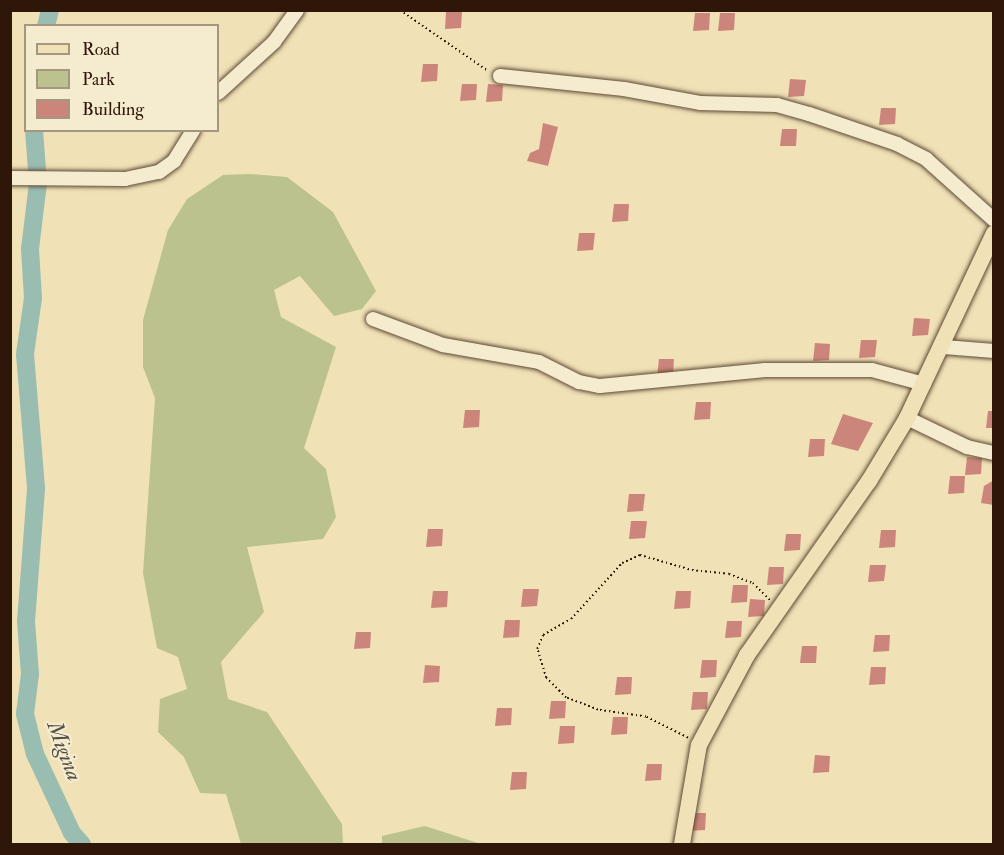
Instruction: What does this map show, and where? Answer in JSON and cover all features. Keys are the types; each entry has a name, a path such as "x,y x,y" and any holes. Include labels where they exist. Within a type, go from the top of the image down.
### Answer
{"main road":[{"path":"682,844 699,745 747,655 779,606 869,481 907,418 944,346 993,233"}],"street":[{"path":"219,92 274,42 297,10"},
{"path":"500,76 624,89 700,103 777,105 809,114 897,144 926,159 993,220"},
{"path":"10,178 44,176 125,179 159,172 174,161 192,132"},
{"path":"373,318 443,345 539,362 579,382 600,386 765,370 861,370 924,384"},
{"path":"944,346 993,351"},
{"path":"907,418 967,447 993,453"}],"path":[{"path":"400,10 481,68 500,76"},
{"path":"699,745 668,725 646,717 598,710 566,698 546,678 537,649 543,635 571,619 622,563 640,555 692,570 729,574 753,583 779,606"}],"green space":[{"path":"250,174 287,177 333,212 376,291 362,309 334,316 300,276 274,290 281,317 336,347 304,448 326,469 336,517 323,539 247,547 264,612 221,662 228,699 267,712 342,824 343,844 241,844 226,794 200,793 184,757 158,732 160,699 187,689 178,657 157,648 143,573 155,398 143,367 143,320 168,230 187,199 223,175"},
{"path":"425,826 481,844 382,844 382,836"}],"building":[{"path":"446,12 462,12 461,28 445,29"},
{"path":"695,13 710,13 709,30 693,31"},
{"path":"720,13 735,13 734,30 718,31"},
{"path":"423,64 438,64 437,81 421,82"},
{"path":"790,79 806,80 804,96 788,97"},
{"path":"462,84 477,84 476,100 460,101"},
{"path":"488,84 503,85 502,101 486,102"},
{"path":"881,108 896,108 895,124 879,125"},
{"path":"543,123 558,127 548,166 527,161 530,153 539,149"},
{"path":"782,129 797,129 796,146 780,146"},
{"path":"614,204 629,204 628,221 612,222"},
{"path":"579,233 595,233 593,250 577,251"},
{"path":"914,318 930,319 928,335 912,336"},
{"path":"861,340 877,340 875,357 859,358"},
{"path":"815,343 830,344 829,360 813,361"},
{"path":"659,359 674,359 673,376 657,377"},
{"path":"696,402 711,402 710,419 694,420"},
{"path":"465,410 480,410 479,427 463,428"},
{"path":"988,411 994,411 994,428 986,428"},
{"path":"843,414 873,423 858,451 831,444"},
{"path":"810,439 825,439 824,456 808,457"},
{"path":"967,457 982,458 981,474 965,475"},
{"path":"950,476 965,476 964,493 948,494"},
{"path":"994,480 994,505 981,503 984,486"},
{"path":"629,494 645,494 643,511 627,512"},
{"path":"631,521 647,521 645,538 629,539"},
{"path":"428,529 443,529 442,546 426,547"},
{"path":"881,530 896,530 895,547 879,548"},
{"path":"786,534 801,534 800,550 784,551"},
{"path":"870,565 886,565 884,581 868,582"},
{"path":"769,567 784,567 783,584 767,585"},
{"path":"733,585 748,585 747,602 731,603"},
{"path":"523,589 539,589 537,606 521,607"},
{"path":"433,591 448,591 447,607 431,608"},
{"path":"676,591 691,591 690,608 674,609"},
{"path":"750,599 765,600 764,616 748,617"},
{"path":"505,620 520,620 519,637 503,638"},
{"path":"727,621 742,621 741,637 725,638"},
{"path":"356,632 371,632 370,648 354,649"},
{"path":"875,635 890,635 889,651 873,652"},
{"path":"802,646 817,646 816,663 800,663"},
{"path":"702,660 717,660 716,677 700,678"},
{"path":"425,665 440,666 439,682 423,683"},
{"path":"871,667 886,667 885,684 869,685"},
{"path":"617,677 632,677 631,694 615,695"},
{"path":"693,692 708,692 707,709 691,710"},
{"path":"551,701 566,701 565,718 549,719"},
{"path":"497,708 512,708 511,725 495,726"},
{"path":"613,717 628,717 627,734 611,735"},
{"path":"560,726 575,726 574,743 558,744"},
{"path":"815,755 830,756 829,772 813,773"},
{"path":"647,764 662,764 661,780 645,781"},
{"path":"512,772 527,772 526,789 510,790"},
{"path":"691,813 706,813 705,830 689,831"}],"waterway":[{"name":"Migina","path":"46,24 50,10"},
{"name":"Migina","path":"34,132 38,183 30,249 33,298 25,354 36,489 26,621 30,674 25,714 35,754 72,833 82,844"}]}
